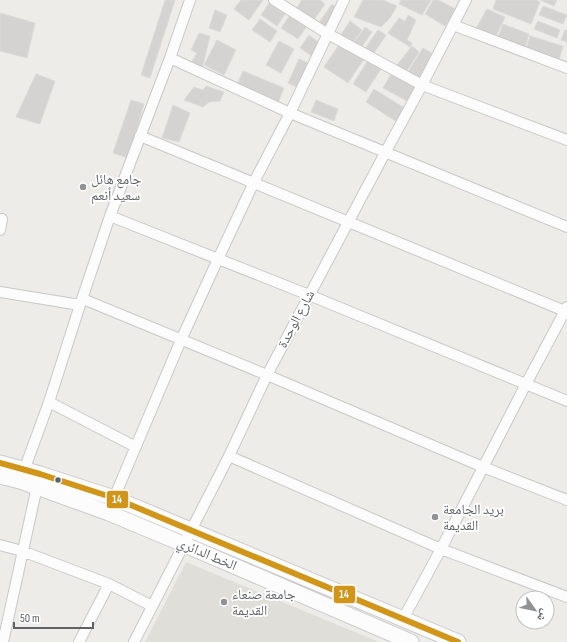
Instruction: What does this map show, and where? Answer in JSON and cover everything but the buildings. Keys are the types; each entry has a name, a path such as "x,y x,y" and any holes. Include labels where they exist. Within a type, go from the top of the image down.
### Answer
{"main road":[{"name":"الخط الدائري","path":"0,463 22,476 38,481 114,498 458,642"},
{"name":"الخط الدائري","path":"0,476 22,476"},
{"name":"الخط الدائري","path":"38,481 109,513 411,642"}],"street":[{"path":"22,476 49,402 110,216 170,58 190,0"},
{"path":"274,0 328,34 422,86 567,140"},
{"path":"114,498 181,340 218,259 254,182 290,113 344,0"},
{"name":"شارع الوحدة","path":"134,642 228,456 267,375 348,221 422,86 466,0"},
{"path":"453,25 567,68"},
{"path":"170,58 290,113 567,227"},
{"path":"140,136 566,310 403,620"},
{"path":"110,216 309,295 567,401"},
{"path":"0,230 2,218"},
{"path":"0,292 81,302 267,375 483,467 567,500"},
{"path":"49,402 136,447"},
{"path":"228,456 441,549 567,597"},
{"path":"3,642 4,621 38,481"},
{"path":"0,545 22,551 109,584 152,606"},
{"path":"79,642 109,584"}],"shaded area":[{"name":"جامعة صنعاء القديمة","path":"186,562 379,642 145,642"}],"transit line":[{"name":"14","path":"0,463 40,474 114,498 458,642"}],"place":[{"name":"جامع هائل سعيد أنعم","path":"83,187"},
{"name":"بريد الجامعة القديمة","path":"435,517"},
{"name":"جامعة صنعاء القديمة","path":"224,602"}]}
